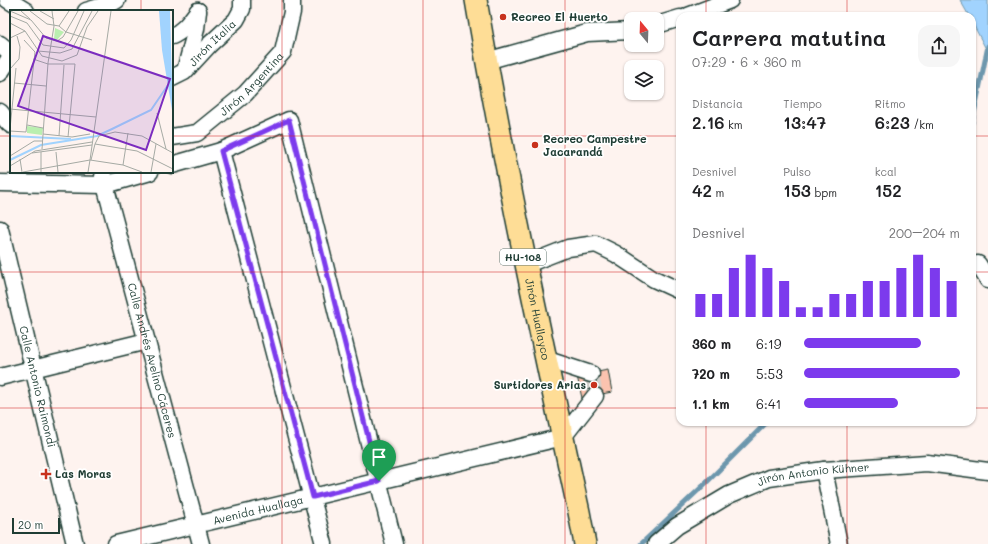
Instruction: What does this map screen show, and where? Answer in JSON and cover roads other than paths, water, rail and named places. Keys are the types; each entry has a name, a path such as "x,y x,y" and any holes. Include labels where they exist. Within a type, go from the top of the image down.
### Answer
{"main road":[{"name":"Jirón Huallayco","path":"476,0 486,61 525,265 585,544"}],"street":[{"path":"8,0 24,10"},
{"path":"79,0 82,10"},
{"path":"89,10 110,4 117,0"},
{"name":"Jirón Italia","path":"178,75 236,20 242,9 242,0"},
{"name":"Jirón Argentina","path":"173,137 197,132 246,94 283,52 292,12 292,0"},
{"path":"698,12 730,0"},
{"path":"178,75 196,29 199,5"},
{"path":"173,36 179,33 188,25 199,5"},
{"path":"664,23 676,19"},
{"path":"486,61 587,33 624,30"},
{"path":"0,44 10,53"},
{"path":"0,73 10,56"},
{"path":"173,165 221,151 289,120 394,544"},
{"path":"221,151 313,497 324,544"},
{"path":"0,183 104,178 142,173"},
{"name":"Calle Andrés Avelino Cáceres","path":"104,178 201,544"},
{"name":"Calle Antonio Raimondi","path":"0,229 75,544"},
{"path":"525,265 568,248 596,244 616,254 654,279 676,289"},
{"path":"978,264 988,280"},
{"path":"0,377 147,341"},
{"path":"545,359 591,374"},
{"path":"563,437 595,396"},
{"name":"Avenida Huallaga","path":"116,544 563,437"},
{"name":"Jirón Antonio Kühner","path":"656,544 677,526 729,495 769,478 824,470 927,463 988,471"},
{"path":"824,470 839,544"}],"water":[{"path":"960,0 988,0 988,53 976,30 976,12 967,12"}],"waterway":[{"path":"976,104 988,46"},
{"path":"641,544 706,483 763,426"}],"tunnel":[{"path":"591,374 595,396"}],"place":[{"name":"Recreo El Huerto","path":"503,17"},
{"name":"Recreo Campestre Jacarandá","path":"535,145"},
{"name":"Surtidores Arias","path":"594,385"},
{"name":"Las Moras","path":"46,474"}]}
